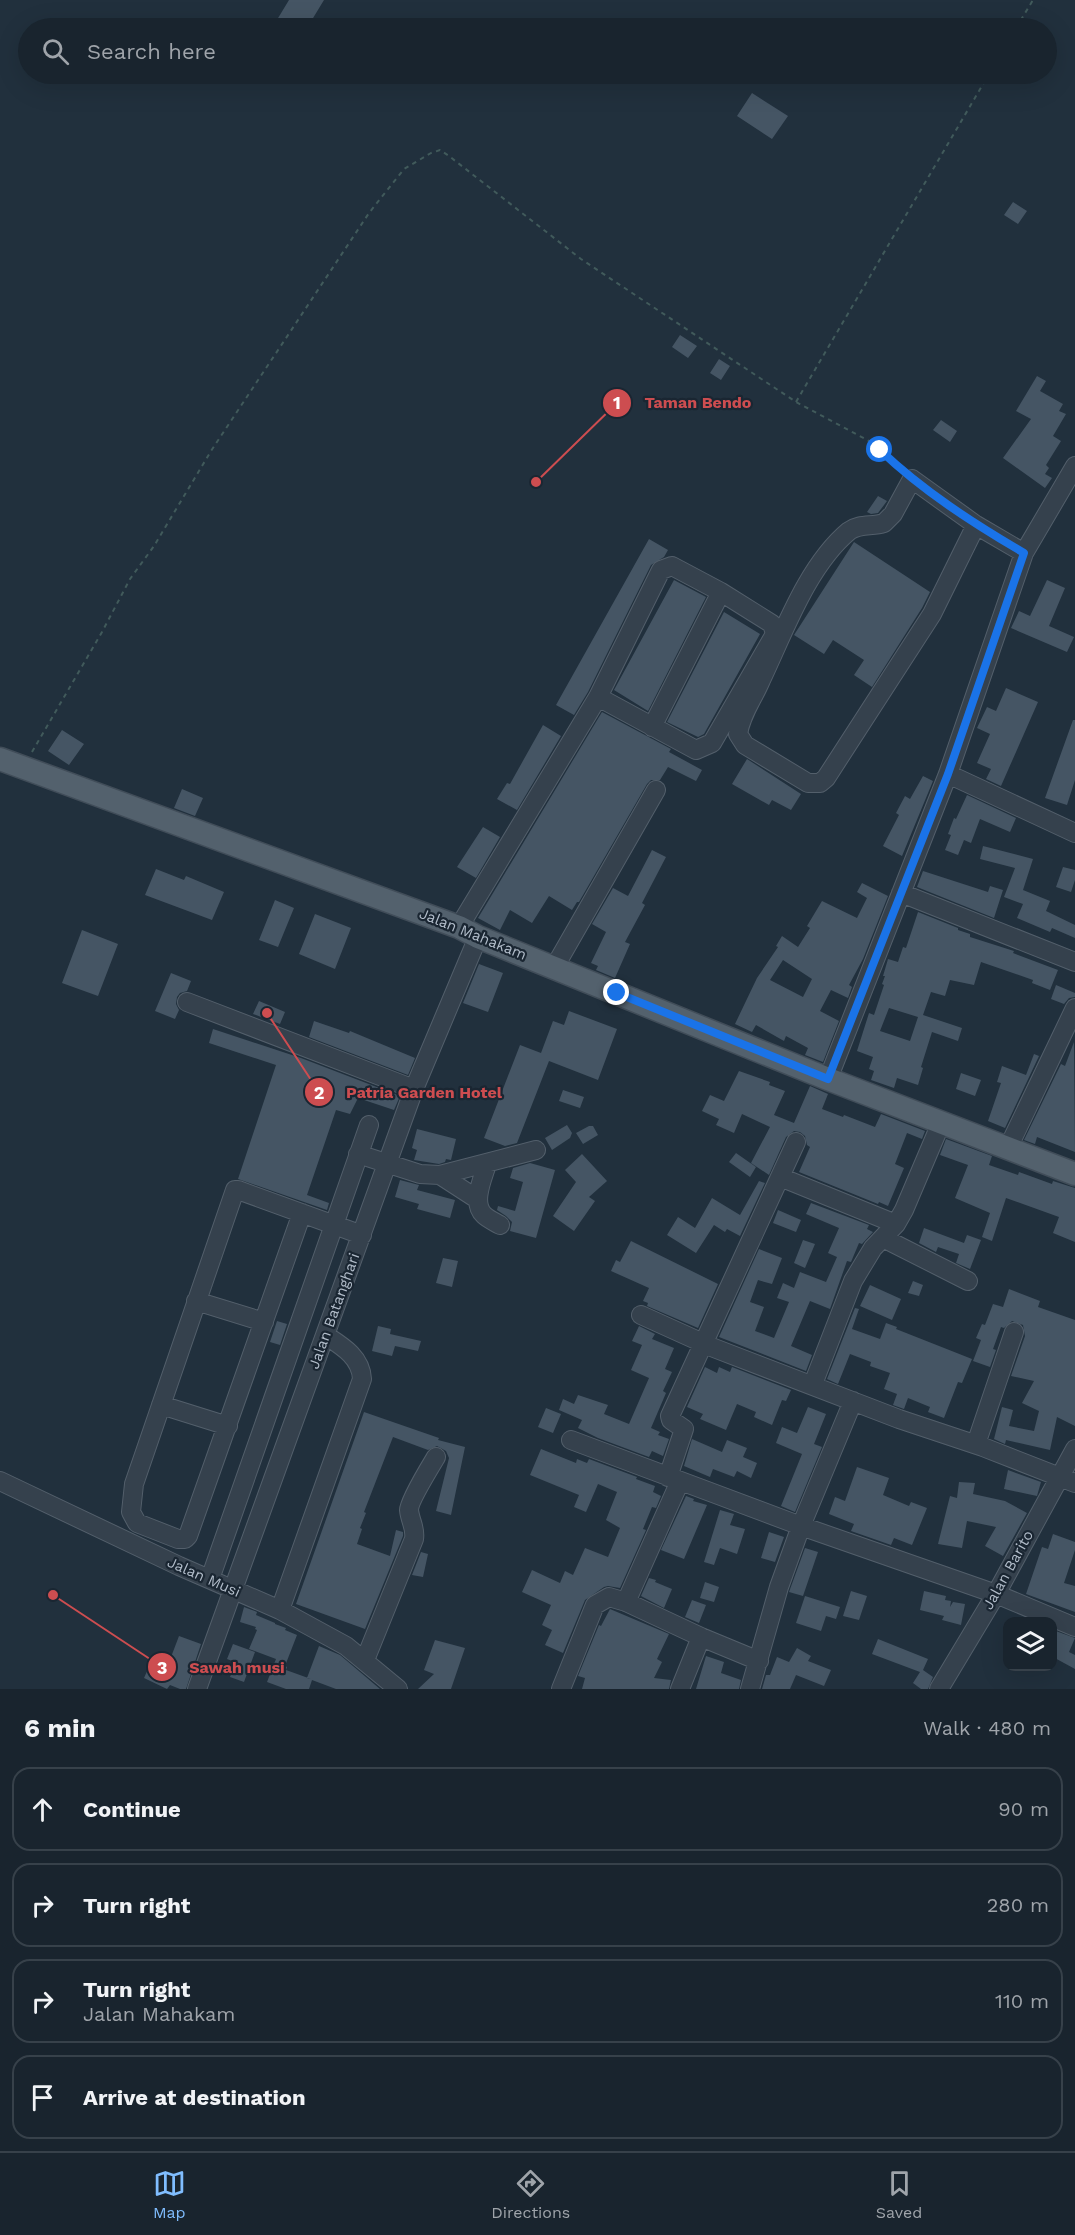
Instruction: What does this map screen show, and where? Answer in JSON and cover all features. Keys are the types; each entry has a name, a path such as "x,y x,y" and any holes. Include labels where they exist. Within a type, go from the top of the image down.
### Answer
{"main road":[{"name":"Jalan Mahakam","path":"0,759 469,932 828,1079 1075,1173"}],"street":[{"path":"828,1079 948,774 1024,553 1075,466"},
{"path":"976,525 932,614 826,778 820,783 808,783 745,745 738,734 740,719 756,692 795,609 820,564 851,530 858,526 884,523 893,514 912,479 976,525 1024,553"},
{"name":"Jalan Batanghari","path":"197,1689 469,932 598,697 661,570 672,566 721,592 772,624 775,634 712,743 696,750 652,727"},
{"path":"598,697 652,727 721,592"},
{"path":"948,774 1075,833"},
{"path":"554,968 656,790"},
{"path":"901,893 1075,962"},
{"path":"187,1002 414,1089"},
{"path":"1008,1148 1075,1008"},
{"path":"813,1384 853,1281 868,1256 896,1224 912,1195 941,1123"},
{"path":"210,1579 369,1125"},
{"path":"626,1602 674,1479 684,1429 671,1420 670,1416 702,1342 796,1142"},
{"path":"358,1154 420,1174 440,1175 536,1150"},
{"path":"487,1164 477,1199 478,1206 483,1215 501,1225"},
{"path":"440,1175 477,1199"},
{"path":"780,1177 896,1224"},
{"path":"302,1213 191,1529 185,1539 178,1539 137,1523 131,1512 134,1484 235,1190 302,1213 334,1224 362,1235"},
{"path":"883,1238 968,1281"},
{"path":"196,1301 264,1322"},
{"path":"641,1315 702,1342 899,1419 976,1444 1067,1480"},
{"path":"976,1444 1014,1332"},
{"path":"280,1610 362,1379 362,1369 346,1349 323,1342 294,1338"},
{"path":"750,1689 779,1587 801,1526 853,1401"},
{"path":"161,1405 228,1426"},
{"path":"571,1440 801,1526 996,1594 1075,1627"},
{"name":"Jalan Barito","path":"939,1689 1067,1480 1075,1449"},
{"path":"365,1660 414,1539 415,1531 409,1510 410,1505 436,1457"},
{"name":"Jalan Musi","path":"0,1481 280,1610 346,1646 393,1684"},
{"path":"561,1689 596,1605 609,1597 626,1602 759,1661"},
{"path":"680,1689 701,1637"}],"path":[{"path":"1022,18 1034,0"},
{"path":"796,402 983,84"},
{"path":"23,767 102,632 130,579 154,546 211,451 325,278 388,186 404,169 440,150 581,259 796,402 871,442 912,479"}],"building":[{"path":"289,0 324,0 313,18 278,18"},
{"path":"752,93 788,116 772,139 737,116"},
{"path":"1013,202 1027,211 1018,224 1004,215"},
{"path":"680,335 697,346 688,358 672,347"},
{"path":"719,359 730,366 721,380 710,373"},
{"path":"1037,376 1046,381 1040,391 1063,404 1059,411 1066,414 1053,436 1061,441 1046,465 1049,468 1045,474 1052,478 1045,488 1003,458 1031,419 1016,411"},
{"path":"941,420 957,431 950,442 933,430"},
{"path":"878,496 887,501 878,513 867,512"},
{"path":"649,539 668,550 664,557 651,565 588,692 574,715 556,705"},
{"path":"854,542 930,592 872,687 854,675 864,660 833,640 824,654 794,635"},
{"path":"674,580 706,597 648,711 614,690"},
{"path":"1047,580 1065,588 1049,626 1074,637 1067,652 1011,628 1019,611 1030,616"},
{"path":"724,612 760,634 704,734 698,737 667,722"},
{"path":"1006,688 1038,702 1001,786 986,779 991,769 977,763 990,734 977,728 987,707 996,711"},
{"path":"602,712 671,749 669,752 702,770 696,781 668,767 660,780 651,780 647,784 579,902 572,910 549,896 532,923 510,910 500,930 478,918"},
{"path":"1073,720 1075,720 1075,780 1067,805 1045,798"},
{"path":"543,725 561,736 517,810 497,799 507,783 510,784"},
{"path":"62,730 84,744 69,765 48,751"},
{"path":"747,759 801,794 791,810 772,800 769,805 732,784"},
{"path":"923,776 933,781 902,856 883,846 899,815 896,813 905,796 910,799"},
{"path":"182,789 203,798 195,816 174,808"},
{"path":"967,795 1016,818 1010,832 980,819 971,843 964,840 958,855 945,850 954,818 956,819"},
{"path":"483,827 500,837 476,878 457,867"},
{"path":"983,846 1033,859 1023,890 1050,901 1046,911 1075,925 1075,938 1052,928 1050,932 1017,918 1023,904 1004,897 1015,868 980,859"},
{"path":"652,850 666,857 642,903 645,905 625,942 630,944 615,978 596,970 598,966 591,963 606,932 592,924 613,888 628,896"},
{"path":"1063,867 1075,870 1071,892 1056,887"},
{"path":"156,869 184,880 186,876 224,892 212,920 145,895"},
{"path":"923,871 988,892 990,886 1003,890 994,918 917,887"},
{"path":"862,883 888,896 863,959 849,985 852,987 848,998 831,990 820,1011 839,1021 823,1062 805,1055 808,1048 786,1036 784,1041 756,1025 752,1032 735,1024 757,978 778,947 776,946 782,936 798,947 810,928 807,926 822,901 857,918 867,898 857,892","holes":["783,960 812,979 803,997 770,980"]},
{"path":"275,900 294,908 278,947 259,940"},
{"path":"918,912 958,928 970,934 970,937 1014,951 1013,953 1058,970 1050,990 1032,983 1033,980 981,962 974,985 950,980 945,996 931,992 923,1015 962,1028 958,1041 932,1032 918,1085 897,1078 894,1088 871,1080 874,1071 869,1069 873,1057 857,1051 869,1013 874,1015 884,985 882,984 885,976 883,976 888,959 898,962 903,947 906,948","holes":["889,1008 918,1017 910,1041 880,1031"]},
{"path":"315,914 351,928 335,969 299,954"},
{"path":"82,930 118,944 98,996 62,983"},
{"path":"479,964 503,973 488,1012 463,1003"},
{"path":"171,973 191,981 187,991 180,993 177,997 176,1004 179,1010 175,1019 155,1011"},
{"path":"1056,985 1075,993 1075,997 1069,998 1064,1004 1051,999"},
{"path":"259,1001 285,1012 280,1024 253,1014"},
{"path":"569,1011 617,1029 598,1080 549,1061 517,1143 505,1146 484,1138 520,1045 541,1053 553,1021 564,1025"},
{"path":"314,1021 349,1033 350,1031 415,1058 408,1075 309,1037"},
{"path":"213,1029 301,1058 400,1096 394,1110 358,1098 350,1114 336,1110 307,1195 329,1203 327,1210 238,1179 276,1065 209,1043"},
{"path":"1074,1042 1075,1152 1037,1137 1035,1144 1024,1140 1061,1064 1065,1066"},
{"path":"1034,1054 1039,1056 1005,1128 988,1121 1001,1083 997,1082 1002,1066 1026,1075"},
{"path":"739,1071 770,1082 769,1085 785,1091 774,1115 794,1123 810,1086 828,1094 822,1109 875,1127 881,1114 925,1131 922,1139 907,1133 895,1164 904,1168 888,1206 799,1172 810,1147 807,1145 805,1136 800,1132 794,1131 786,1137 769,1175 751,1163 770,1127 742,1114 734,1133 716,1125 719,1119 702,1111 710,1095 724,1101"},
{"path":"961,1073 981,1080 975,1096 956,1089"},
{"path":"563,1090 584,1097 580,1108 559,1101"},
{"path":"567,1125 572,1133 570,1138 552,1150 545,1138"},
{"path":"593,1126 598,1135 583,1144 576,1133"},
{"path":"417,1129 456,1139 451,1160 446,1159 445,1162 439,1164 414,1160 417,1150 412,1148"},
{"path":"946,1139 992,1156 989,1165 1018,1175 1019,1172 1052,1184 1053,1181 1075,1188 1075,1242 1053,1233 1059,1217 1006,1198 992,1241 982,1237 990,1213 955,1198 968,1165 940,1155"},
{"path":"736,1153 756,1167 750,1177 729,1162"},
{"path":"582,1154 607,1181 589,1197 595,1201 574,1231 553,1216 576,1182 565,1170"},
{"path":"530,1163 555,1170 536,1238 510,1231 512,1222 497,1210 498,1206 515,1211 523,1182 510,1178 513,1168"},
{"path":"400,1180 419,1185 417,1190 455,1200 450,1218 417,1209 419,1204 395,1197"},
{"path":"759,1181 765,1183 740,1236 727,1229 725,1232 714,1225 696,1253 667,1235 678,1217 695,1228 712,1198 740,1215"},
{"path":"811,1203 869,1225 867,1229 873,1232 862,1244 859,1243 851,1262 847,1261 830,1309 810,1301 791,1346 812,1355 806,1371 719,1337 759,1249 782,1258 772,1284 758,1280 750,1302 764,1307 755,1331 774,1338 789,1302 777,1298 783,1283 794,1288 800,1272 826,1282 837,1257 828,1253 839,1228 806,1214"},
{"path":"778,1210 801,1220 796,1232 773,1223"},
{"path":"924,1228 964,1243 967,1235 981,1240 970,1269 956,1263 959,1254 938,1247 936,1252 919,1243"},
{"path":"803,1240 815,1244 805,1268 794,1263"},
{"path":"631,1241 718,1284 698,1328 647,1306 648,1303 643,1301 649,1288 611,1271 616,1260 620,1262"},
{"path":"443,1258 458,1261 452,1287 436,1283"},
{"path":"913,1281 923,1285 919,1296 908,1293"},
{"path":"870,1285 901,1299 892,1320 860,1306"},
{"path":"1009,1289 1040,1301 1038,1307 1075,1320 1075,1426 1057,1417 1050,1450 1006,1440 1005,1444 994,1439 1002,1407 1013,1410 1009,1426 1034,1431 1039,1411 1022,1403 1034,1381 1011,1376 1025,1336 1023,1325 1012,1321 1004,1328 1001,1327 993,1349 996,1350 990,1367 973,1361 981,1340 976,1338 982,1324 985,1325 993,1304 1003,1307"},
{"path":"855,1308 859,1309 852,1329 880,1339 886,1323 972,1359 962,1383 958,1382 944,1418 928,1412 930,1407 908,1398 904,1409 893,1405 897,1394 884,1389 890,1373 870,1366 871,1362 850,1354 838,1384 827,1379"},
{"path":"277,1321 287,1324 280,1345 270,1342"},
{"path":"378,1326 391,1329 390,1334 421,1341 418,1351 395,1346 392,1356 372,1351"},
{"path":"639,1326 655,1334 652,1339 674,1348 665,1369 672,1372 663,1391 666,1393 651,1428 660,1432 658,1435 669,1439 663,1456 652,1451 649,1457 598,1438 578,1428 582,1420 559,1410 563,1399 574,1404 578,1395 608,1405 604,1414 629,1424 649,1378 631,1370 642,1345 632,1341"},
{"path":"705,1367 717,1373 719,1367 730,1372 732,1367 791,1390 786,1401 782,1400 772,1425 754,1417 756,1412 737,1404 726,1430 700,1419 703,1414 687,1407"},
{"path":"808,1407 826,1414 814,1444 822,1447 795,1512 781,1506 802,1454 776,1443 782,1427 797,1433"},
{"path":"546,1408 561,1414 553,1433 538,1427"},
{"path":"364,1412 439,1438 438,1440 465,1447 451,1515 436,1511 449,1458 446,1451 437,1446 428,1450 393,1437 364,1512 366,1513 357,1544 390,1556 396,1530 403,1532 403,1536 365,1629 296,1604"},
{"path":"692,1439 722,1452 727,1440 747,1448 743,1457 757,1463 751,1478 737,1471 734,1477 713,1469 710,1477 684,1466"},
{"path":"541,1449 576,1463 577,1459 587,1463 589,1459 637,1477 636,1479 655,1486 653,1492 661,1496 656,1508 652,1507 643,1529 646,1530 620,1588 604,1587 585,1600 563,1653 545,1645 552,1630 542,1625 551,1605 522,1592 532,1570 560,1583 565,1571 573,1575 585,1548 608,1557 620,1528 606,1520 617,1492 598,1484 586,1512 574,1507 579,1495 530,1475"},
{"path":"857,1467 889,1478 883,1495 909,1506 911,1502 927,1508 912,1545 894,1538 891,1545 851,1531 854,1524 829,1514 835,1497 845,1501"},
{"path":"1008,1470 1041,1482 1037,1496 1004,1489"},
{"path":"959,1482 975,1483 973,1494 1005,1501 1027,1513 1003,1556 985,1546 996,1527 967,1521 962,1548 938,1544 950,1496 957,1498"},
{"path":"686,1496 694,1499 693,1501 707,1505 684,1559 661,1550"},
{"path":"720,1510 734,1514 730,1525 745,1529 737,1554 720,1548 714,1565 704,1562"},
{"path":"769,1532 784,1537 775,1562 761,1558"},
{"path":"1053,1534 1075,1542 1075,1550 1064,1583 1075,1586 1075,1612 1026,1594 1042,1547 1048,1549"},
{"path":"805,1548 818,1552 803,1596 789,1592"},
{"path":"421,1552 428,1554 423,1577 412,1575"},
{"path":"649,1578 672,1589 664,1608 641,1596"},
{"path":"705,1582 719,1587 714,1602 700,1598"},
{"path":"851,1591 867,1596 859,1620 843,1616"},
{"path":"924,1591 946,1596 945,1600 951,1601 950,1607 953,1602 965,1604 961,1625 942,1620 944,1616 920,1610"},
{"path":"805,1596 840,1607 836,1619 826,1616 821,1631 796,1623"},
{"path":"692,1600 706,1605 699,1623 685,1617"},
{"path":"244,1607 297,1635 285,1666 286,1670 307,1678 319,1646 340,1655 380,1689 336,1689 312,1680 309,1689 286,1689 267,1682 276,1659 249,1649 257,1630 256,1627 240,1622"},
{"path":"610,1609 669,1634 657,1659 662,1662 654,1678 671,1680 669,1689 582,1689 585,1678 578,1676 599,1625 601,1626"},
{"path":"1057,1631 1075,1638 1069,1652 1075,1655 1075,1669 1057,1659"},
{"path":"179,1636 201,1644 186,1689 170,1685 167,1689 144,1678 153,1658 168,1665"},
{"path":"878,1639 928,1659 923,1670 933,1677 928,1689 921,1689 913,1683 920,1672 872,1654"},
{"path":"435,1640 465,1648 451,1689 418,1689 434,1674 424,1670"},
{"path":"233,1644 255,1652 244,1682 230,1677 235,1662 227,1659"},
{"path":"797,1648 811,1656 808,1661 831,1670 824,1686 796,1675 790,1689 762,1689 766,1675 770,1675 777,1657 789,1662"},
{"path":"706,1656 724,1662 721,1673 741,1680 739,1689 696,1689"}],"place":[{"name":"Taman Bendo","path":"536,482"},
{"name":"Patria Garden Hotel","path":"267,1013"},
{"name":"Sawah musi","path":"53,1595"}],"route":[{"path":"617,993 828,1079 948,774 1024,553 976,525 912,479 880,450"}]}
